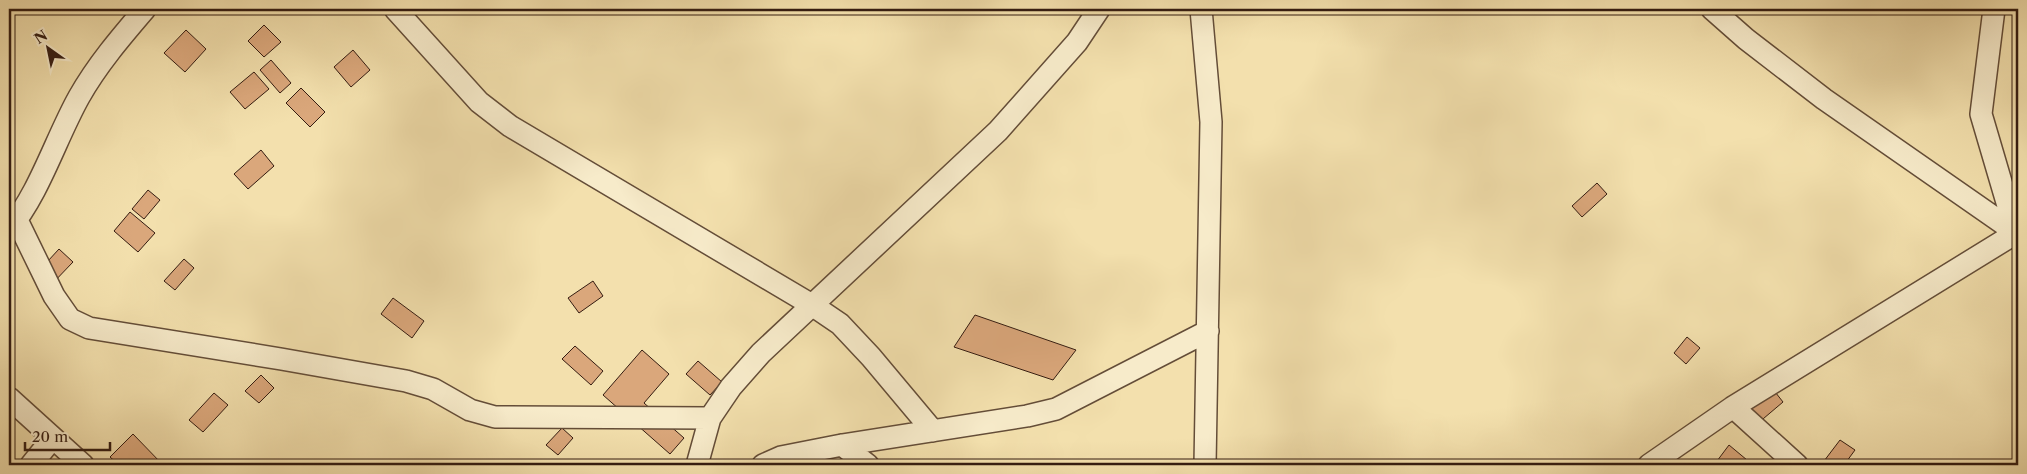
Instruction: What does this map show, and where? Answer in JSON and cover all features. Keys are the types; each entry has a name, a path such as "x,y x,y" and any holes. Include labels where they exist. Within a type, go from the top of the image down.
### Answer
{"street":[{"path":"145,9 110,48 79,98 13,224 54,296 70,319 89,328 406,381 433,389 470,410 495,417 710,418"},
{"path":"395,9 479,102 510,126 812,304 840,324 865,350 932,431"},
{"path":"697,465 710,418 731,387 761,354 812,304 998,131 1077,42 1099,9"},
{"path":"1201,9 1211,122 1205,465"},
{"path":"1712,9 1746,39 1824,99 2017,234"},
{"path":"1994,9 1981,114 2017,234"},
{"path":"1649,465 1733,407 2017,234"},
{"path":"762,465 781,457 842,445 1027,416 1056,409 1208,331"},
{"path":"9,398 52,439 83,465"},
{"path":"1733,407 1797,465"},
{"path":"32,465 52,439"},
{"path":"842,445 868,465"}],"building":[{"path":"264,25 281,42 264,57 248,41"},
{"path":"186,30 206,49 185,72 164,53"},
{"path":"353,50 370,70 351,87 334,67"},
{"path":"271,60 291,83 280,93 260,70"},
{"path":"254,72 269,89 245,109 230,92"},
{"path":"301,88 325,112 310,127 286,103"},
{"path":"261,150 274,166 248,189 234,174"},
{"path":"1597,183 1607,194 1582,217 1572,206"},
{"path":"148,190 160,200 144,219 132,209"},
{"path":"130,212 155,233 138,252 114,231"},
{"path":"59,249 73,262 50,286 36,274"},
{"path":"184,259 194,268 175,290 164,281"},
{"path":"593,281 603,296 579,313 568,298"},
{"path":"393,298 424,321 412,338 381,314"},
{"path":"975,315 1076,350 1053,380 954,347"},
{"path":"1687,337 1700,348 1686,364 1674,353"},
{"path":"575,346 603,371 591,385 562,359"},
{"path":"642,350 669,374 644,403 684,438 670,454 603,395"},
{"path":"698,361 722,382 710,395 686,374"},
{"path":"261,375 274,388 259,403 245,391"},
{"path":"1772,388 1783,402 1757,424 1745,410"},
{"path":"214,393 228,405 203,432 189,420"},
{"path":"562,428 573,438 558,455 546,445"},
{"path":"133,434 163,465 119,465 110,457"},
{"path":"1840,440 1855,450 1844,465 1821,465"},
{"path":"1729,445 1753,465 1714,465"}]}
